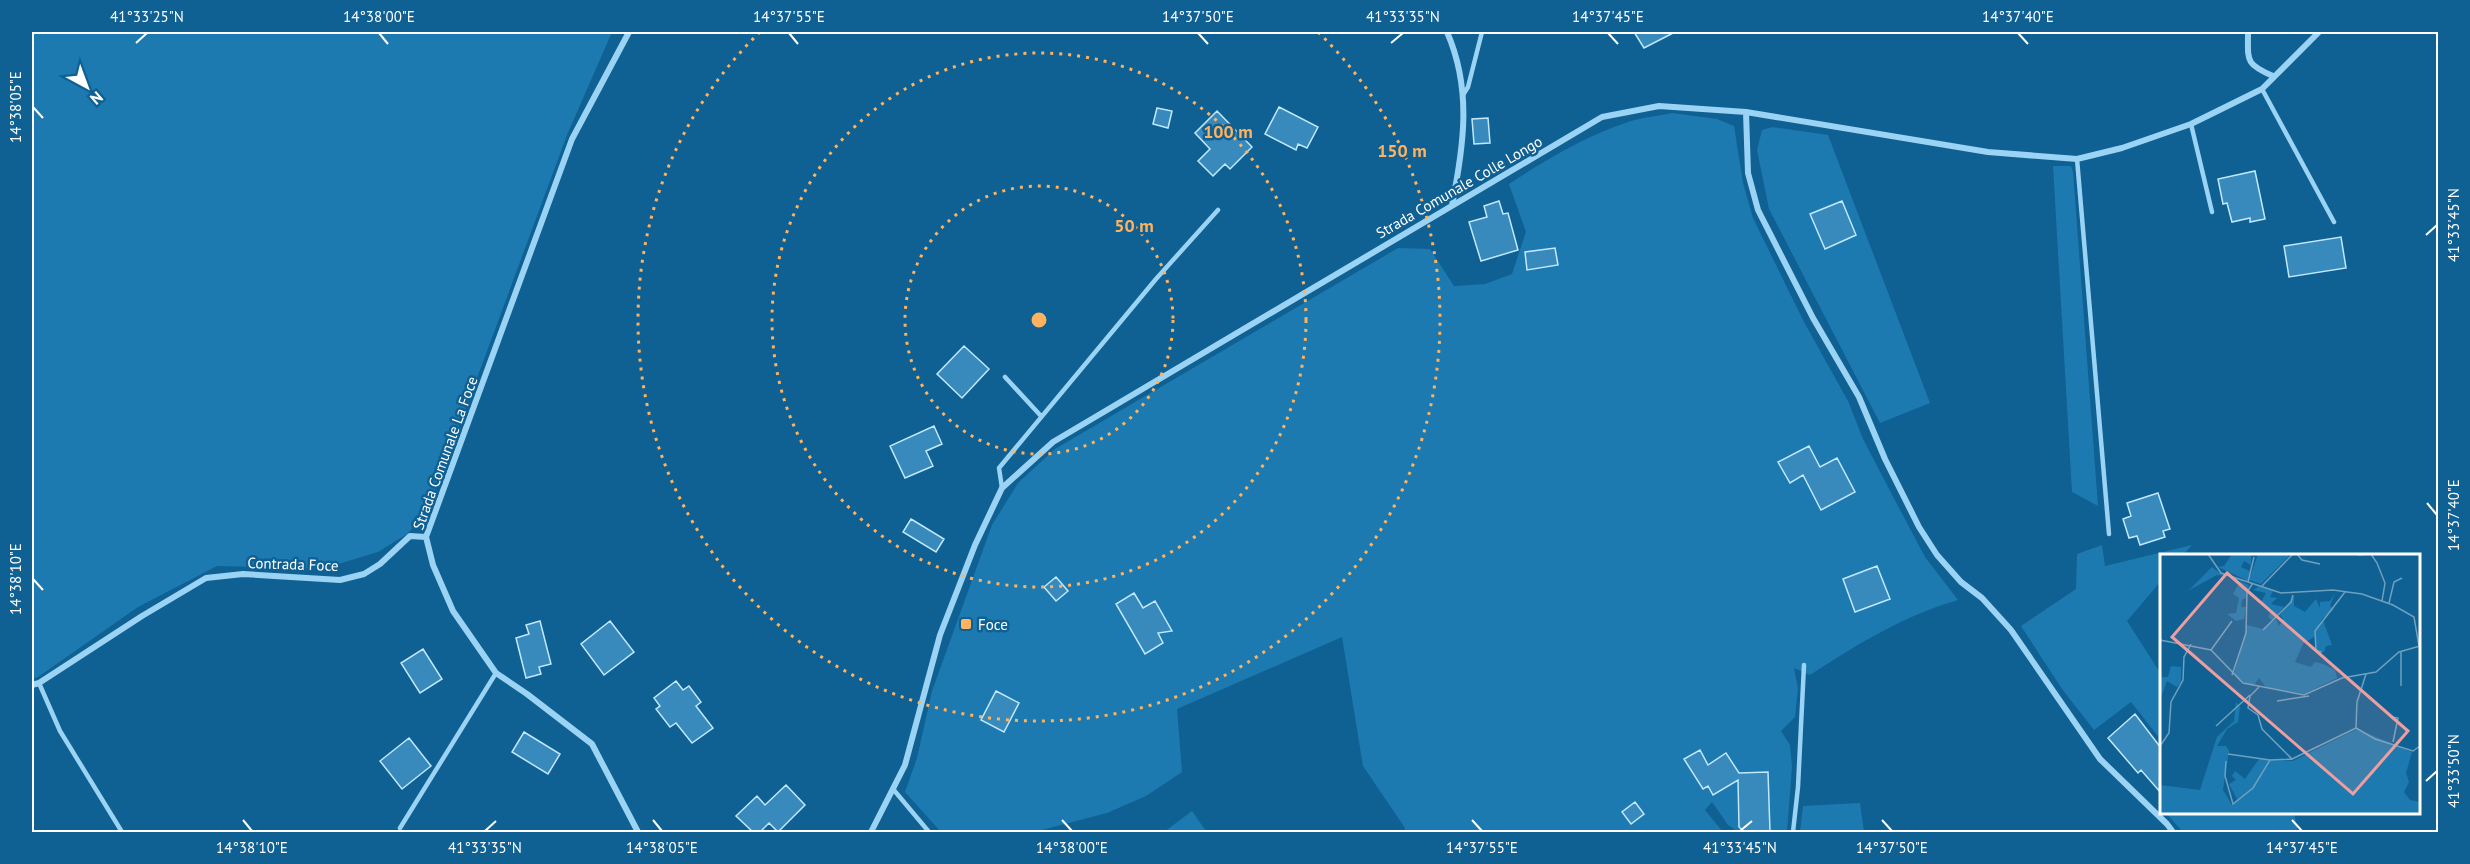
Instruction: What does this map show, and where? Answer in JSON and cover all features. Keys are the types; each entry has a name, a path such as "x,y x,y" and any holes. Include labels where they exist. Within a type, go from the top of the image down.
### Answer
{"street":[{"name":"Strada Comunale La Foce","path":"629,32 572,139 426,537 433,565 453,611 496,673 592,744 638,832"},
{"path":"1447,32 1459,64 1464,117 1452,206"},
{"path":"2248,32 2248,56 2254,68 2273,76"},
{"name":"Strada Comunale Colle Longo","path":"871,832 905,765 940,635 975,544 1002,488 1053,442 1602,117 1659,106 1746,112 1988,152 2077,159 2122,148 2192,124 2262,89 2319,32"},
{"path":"1746,112 1748,173 1758,210 1813,318 1859,396 1872,432 1919,527 1937,555 1961,582 1982,598 2011,630 2100,759 2168,824 2173,832"},
{"name":"Contrada Foce","path":"32,685 39,683 142,616 206,578 243,574 340,580 363,574 380,564 410,536 426,537"}],"lane":[{"path":"1463,95 1468,87 1482,32"},
{"path":"2262,89 2334,222"},
{"path":"2192,124 2212,212"},
{"path":"2077,159 2109,534"},
{"path":"1002,488 999,468 1156,279 1218,210"},
{"path":"1005,378 1041,416"},
{"path":"1793,832 1798,787 1804,665"},
{"path":"400,828 496,673"},
{"path":"39,683 60,731 122,832"},
{"path":"893,789 929,832"}],"shaded area":[{"path":"32,32 612,32 567,135 427,513 407,534 378,552 322,569 217,566 138,607 32,679"},
{"path":"1672,113 1717,119 1734,126 1743,183 1753,218 1804,322 1848,401 1863,439 1925,557 1958,600 1900,623 1863,642 1810,675 1794,668 1798,689 1795,717 1781,731 1790,745 1792,767 1787,832 1738,832 1728,825 1712,802 1705,810 1723,832 1404,832 1405,828 1363,766 1342,637 1177,709 1182,772 1146,796 1107,813 1034,832 941,832 905,792 917,758 932,691 992,525 1018,483 1055,449 1398,248 1430,249 1454,286 1485,284 1512,274 1526,232 1509,184 1599,133 1641,118"},
{"path":"1772,127 1828,135 1930,403 1880,423 1769,209 1757,150 1762,130"},
{"path":"2053,166 2071,166 2073,172 2098,506 2072,492"},
{"path":"2102,545 2105,566 2192,545 2184,554 2160,554 2160,582 2127,621 2160,672 2160,739 2131,702 2094,730 2062,689 2021,626 2076,589 2077,554"},
{"path":"1860,803 1864,832 1800,832 1803,806"},
{"path":"1192,811 1206,831 1164,832"},
{"path":"2166,813 2294,813 2298,832 2183,832"}],"building":[{"path":"1634,32 1675,32 1644,48"},
{"path":"1279,107 1318,127 1307,148 1298,144 1296,150 1265,134"},
{"path":"1157,108 1172,111 1168,128 1153,124"},
{"path":"1217,111 1252,147 1230,169 1225,164 1213,176 1198,161 1210,149 1195,133"},
{"path":"1488,118 1490,143 1474,144 1472,119"},
{"path":"2255,171 2265,219 2250,222 2250,218 2232,222 2227,203 2223,204 2218,179"},
{"path":"1499,201 1503,214 1508,213 1518,250 1481,261 1469,222 1487,217 1484,206"},
{"path":"1842,201 1856,235 1825,249 1810,214"},
{"path":"2341,237 2346,268 2289,277 2284,246"},
{"path":"1555,248 1558,265 1527,270 1525,252"},
{"path":"964,346 989,369 962,398 937,374"},
{"path":"934,426 942,444 926,451 933,466 905,478 890,446"},
{"path":"1809,446 1820,467 1837,458 1855,492 1821,510 1803,475 1790,483 1778,462"},
{"path":"2158,493 2170,529 2163,531 2165,537 2140,545 2137,536 2129,538 2123,519 2131,516 2127,503"},
{"path":"911,519 944,539 936,552 903,532"},
{"path":"1877,566 1890,599 1855,612 1843,579"},
{"path":"1056,577 1068,591 1056,601 1044,587"},
{"path":"1134,593 1143,608 1155,601 1172,631 1158,633 1163,643 1145,654 1116,604"},
{"path":"540,621 551,664 539,667 541,674 526,678 516,638 529,634 526,625"},
{"path":"610,621 634,652 604,675 581,644"},
{"path":"423,649 442,679 420,693 401,663"},
{"path":"676,681 683,690 689,686 701,702 696,706 713,728 692,743 676,723 670,727 656,709 660,706 654,698"},
{"path":"996,691 1019,703 1004,732 981,720"},
{"path":"2135,714 2160,747 2160,792 2141,770 2138,773 2108,738"},
{"path":"524,732 560,754 548,774 512,752"},
{"path":"409,738 431,766 402,789 380,761"},
{"path":"1700,750 1708,765 1726,753 1739,773 1768,772 1770,832 1745,832 1739,827 1738,780 1713,795 1708,786 1703,789 1684,759"},
{"path":"786,785 805,805 778,832 769,823 760,832 753,832 736,816 757,796 765,805"},
{"path":"1635,802 1644,814 1631,824 1622,812"}],"place":[{"name":"Foce","path":"966,624"}]}
